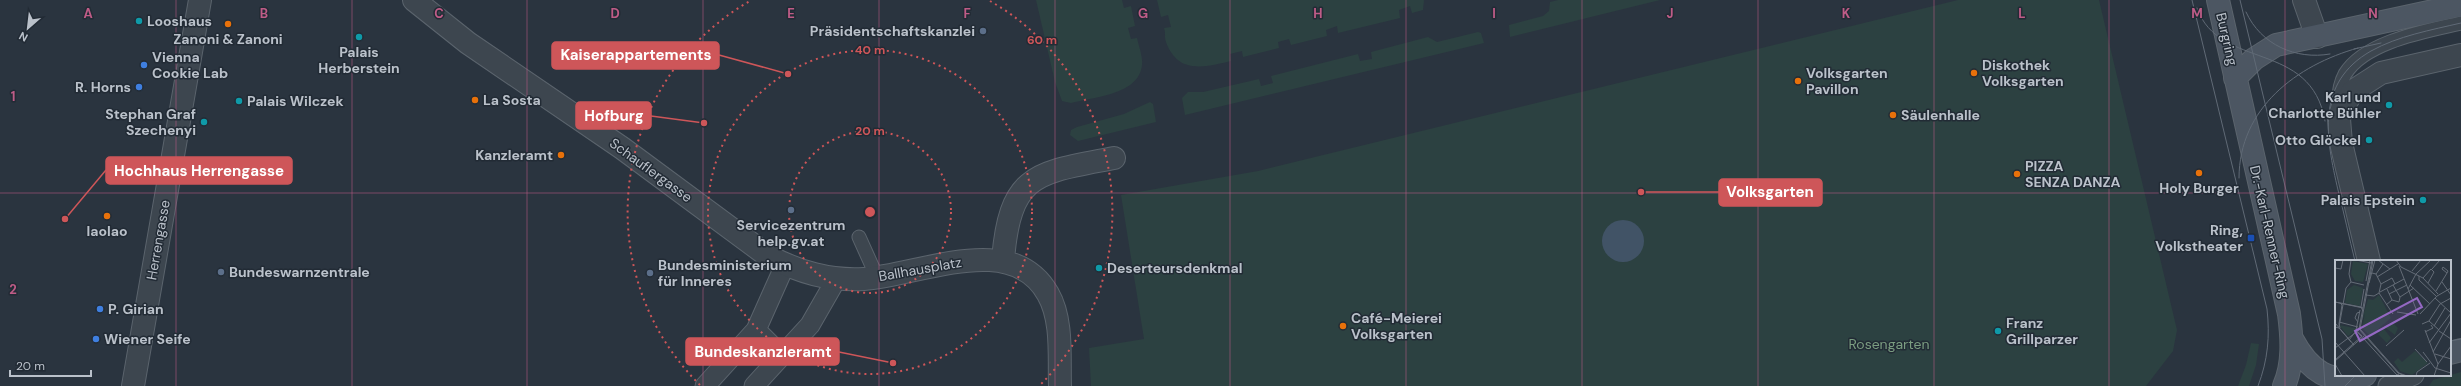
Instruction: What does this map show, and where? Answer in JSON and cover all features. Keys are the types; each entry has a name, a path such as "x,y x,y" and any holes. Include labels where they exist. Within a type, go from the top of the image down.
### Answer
{"main road":[{"name":"Burgring","path":"2218,0 2235,78"},
{"path":"2235,78 2254,59 2276,46 2461,5"},
{"name":"Dr.-Karl-Renner-Ring","path":"2235,78 2289,314 2292,339 2290,363 2284,386"},
{"path":"2292,339 2308,364 2326,375 2351,379 2362,376"},
{"path":"2451,353 2461,350"}],"street":[{"name":"Herrengasse","path":"133,386 200,0"},
{"name":"Schauflergasse","path":"414,0 468,43 622,148 768,256 785,265 810,274 837,278"},
{"path":"2304,0 2317,37"},
{"path":"2369,260 2341,143 2339,119 2342,108 2353,91 2365,81 2380,73 2461,55"},
{"path":"1003,260 1006,229 1018,195 1033,181 1052,170 1114,158"},
{"name":"Ballhausplatz","path":"837,278 877,277 983,259 1003,260 1018,264 1031,272 1048,294 1057,322 1060,386"},
{"path":"705,386 756,330 785,265"},
{"path":"754,386 810,325 837,278"},
{"path":"756,330 782,356"},
{"path":"2388,386 2412,376"}],"lane":[{"path":"2339,119 2340,87 2345,74 2358,60 2390,42 2461,23"},
{"path":"859,238 877,277"}],"green space":[{"path":"1036,0 1122,0 1124,8 1131,6 1135,26 1128,28 1131,39 1137,38 1142,59 1139,75 1133,83 1114,93 1071,103 1062,101 1055,82"},
{"path":"1157,0 1424,0 1423,10 1412,13 1410,6 1399,10 1400,18 1338,33 1337,26 1326,30 1327,36 1291,45 1289,39 1278,42 1279,48 1243,57 1242,51 1230,54 1231,61 1212,65 1193,66 1178,60 1171,53 1166,42 1164,28 1171,27 1168,15 1161,17"},
{"path":"1558,0 1660,0 1510,37 1509,25 1543,16 1549,11 1550,2"},
{"name":"Rosengarten","path":"1958,0 2099,0 2177,330 2173,351 2146,386 1091,386 1089,348 1144,339 1121,195 1258,171"},
{"path":"1478,32 1481,33 1484,43 1185,115 1182,98 1188,92 1203,92 1259,79 1261,86 1273,83 1271,76 1358,54 1360,61 1372,59 1371,52 1428,37 1437,42"},
{"path":"1150,102 1153,104 1156,122 1078,141 1070,135 1071,130 1077,127 1124,114"},
{"path":"2251,343 2259,344 2256,365 2249,386 2238,386 2246,365"},
{"path":"2461,372 2461,386 2429,386 2433,380"}],"water":[{"path":"1619,220 1627,220 1635,223 1641,229 1644,241 1641,253 1635,259 1627,262 1619,262 1611,259 1605,253 1602,245 1602,237 1605,229 1611,223"}],"tram line":[{"path":"2192,0 2267,309 2268,329 2266,357 2258,386"},
{"path":"2240,0 2322,339 2325,386"},
{"path":"2197,8 2208,28 2224,41 2284,66 2302,78 2316,95 2325,121"},
{"path":"2246,12 2253,24 2261,33 2281,48 2305,55 2330,54"},
{"path":"2355,260 2330,151 2328,132 2329,113 2333,95 2341,79 2353,64 2371,51 2403,37 2461,23"},
{"path":"2354,49 2381,43"},
{"path":"2239,178 2242,153 2249,131 2261,111 2276,93 2294,78 2314,66 2335,56 2358,48"},
{"path":"2451,341 2461,339"},
{"path":"2345,386 2355,376"}],"place":[{"name":"Looshaus","path":"139,21"},
{"name":"Zanoni & Zanoni","path":"228,24"},
{"name":"Präsidentschaftskanzlei","path":"983,31"},
{"name":"Palais Herberstein","path":"359,37"},
{"name":"Vienna Cookie Lab","path":"144,65"},
{"name":"Diskothek Volksgarten","path":"1974,73"},
{"name":"Kaiserappartements","path":"788,74"},
{"name":"Volksgarten Pavillon","path":"1798,81"},
{"name":"R. Horns","path":"139,87"},
{"name":"La Sosta","path":"475,100"},
{"name":"Palais Wilczek","path":"239,101"},
{"name":"Karl und Charlotte Bühler","path":"2389,105"},
{"name":"Säulenhalle","path":"1893,115"},
{"name":"Stephan Graf Szechenyi","path":"204,122"},
{"name":"Hofburg","path":"704,123"},
{"name":"Otto Glöckel","path":"2369,140"},
{"name":"Kanzleramt","path":"561,155"},
{"name":"Holy Burger","path":"2199,173"},
{"name":"PIZZA SENZA DANZA","path":"2017,174"},
{"name":"Volksgarten","path":"1641,192"},
{"name":"Palais Epstein","path":"2423,200"},
{"name":"Servicezentrum help.gv.at","path":"791,210"},
{"name":"laolao","path":"107,216"},
{"name":"Hochhaus Herrengasse","path":"65,219"},
{"name":"Ring, Volkstheater","path":"2251,238"},
{"name":"Deserteursdenkmal","path":"1099,268"},
{"name":"Bundeswarnzentrale","path":"221,272"},
{"name":"Bundesministerium für Inneres","path":"650,273"},
{"name":"P. Girian","path":"100,309"},
{"name":"Café-Meierei Volksgarten","path":"1343,326"},
{"name":"Franz Grillparzer","path":"1998,331"},
{"name":"Wiener Seife","path":"96,339"},
{"name":"Bundeskanzleramt","path":"893,363"}]}
